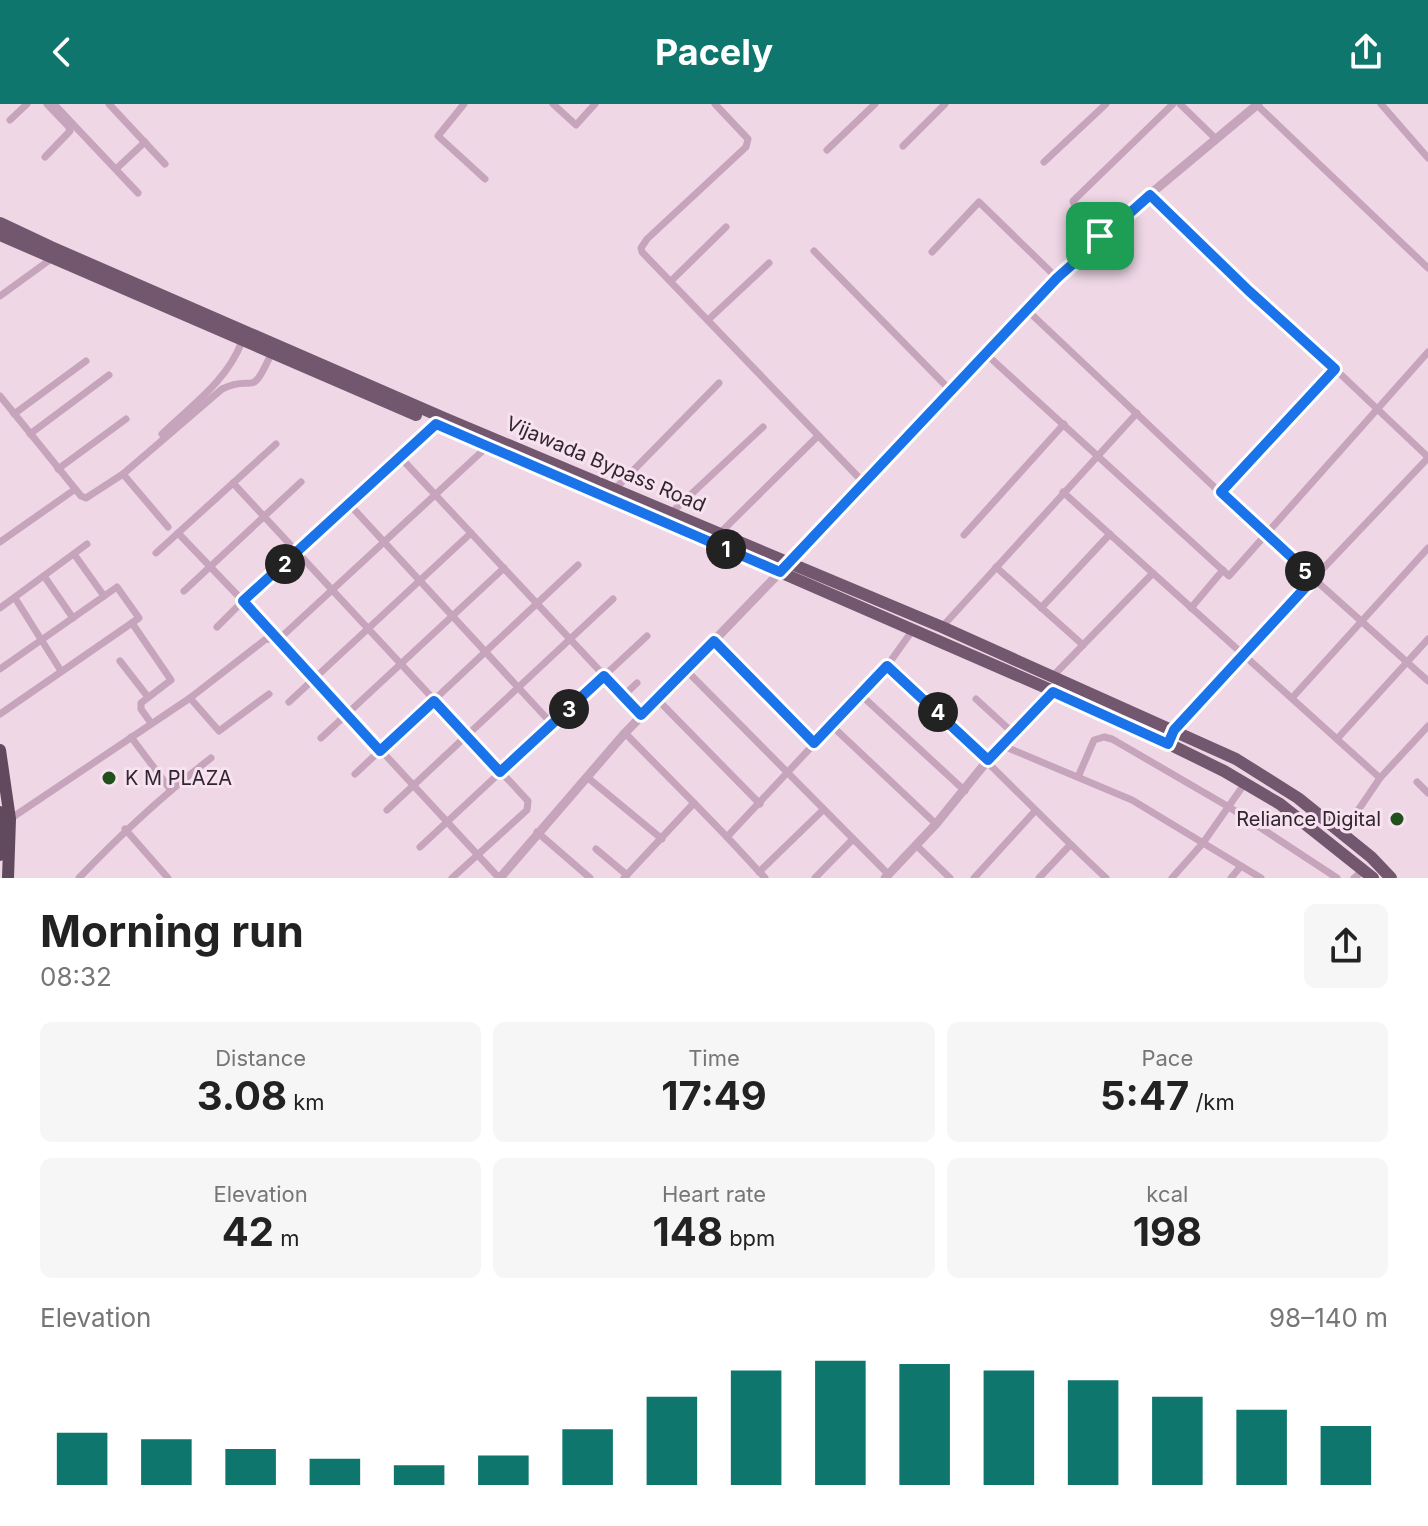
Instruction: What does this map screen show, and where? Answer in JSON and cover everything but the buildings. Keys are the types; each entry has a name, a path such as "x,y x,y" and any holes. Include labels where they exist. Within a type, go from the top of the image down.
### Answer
{"highway":[{"path":"0,750 8,878"},
{"path":"0,855 5,816"}],"main road":[{"name":"Vijawada Bypass Road","path":"0,223 491,442 784,568 942,627 1174,730 1254,770 1298,798 1391,878"},
{"name":"Vijawada Bypass Road","path":"0,235 436,424 491,442 671,513 912,631 1168,744 1280,804 1364,875"}],"street":[{"path":"10,120 27,104"},
{"path":"45,157 70,131 47,104"},
{"path":"54,104 138,193"},
{"path":"109,104 165,164"},
{"path":"464,104 438,136 485,179"},
{"path":"553,104 576,125 595,104"},
{"path":"715,104 743,133 747,143 643,244 642,252 865,484"},
{"path":"827,150 875,104"},
{"path":"903,146 945,104"},
{"path":"1044,162 1106,104"},
{"path":"1100,236 1077,212 1073,201 1173,104"},
{"path":"1180,104 1215,138"},
{"path":"178,533 499,878 641,715 865,484 1057,278 1100,236 1258,104 1428,268"},
{"path":"1381,104 1428,158"},
{"path":"116,169 145,142"},
{"path":"1150,195 1428,457 1242,654 1174,730 1168,744"},
{"path":"932,252 979,202 1057,278"},
{"path":"671,281 726,227"},
{"path":"814,251 951,391"},
{"path":"0,296 51,259"},
{"path":"708,320 769,263"},
{"path":"1027,310 1265,535 1428,681"},
{"path":"162,434 222,377 242,341"},
{"path":"986,354 1229,576 1428,352"},
{"path":"0,396 74,490 81,496 90,497 123,474 222,389 229,385 253,385 271,354"},
{"path":"14,414 86,361"},
{"path":"1221,492 1335,369"},
{"path":"30,434 109,375"},
{"path":"615,489 719,383"},
{"path":"942,627 1137,413"},
{"path":"58,469 126,419"},
{"path":"217,627 436,424"},
{"path":"964,535 1064,424"},
{"path":"671,513 763,427"},
{"path":"719,534 818,436"},
{"path":"5,816 190,698 266,639 278,640 491,442"},
{"path":"156,553 276,444"},
{"path":"400,457 641,715"},
{"path":"123,474 168,527"},
{"path":"184,591 301,482"},
{"path":"233,483 529,805 452,878"},
{"path":"0,542 74,490"},
{"path":"1063,492 1380,778"},
{"path":"350,505 552,724"},
{"path":"289,702 471,533"},
{"path":"1041,608 1110,534"},
{"path":"0,608 87,544"},
{"path":"1292,698 1428,548"},
{"path":"74,554 104,596"},
{"path":"355,774 578,565"},
{"path":"996,567 1083,645"},
{"path":"321,738 504,568"},
{"path":"1191,608 1223,570"},
{"path":"1053,676 1153,573"},
{"path":"44,576 73,618"},
{"path":"0,669 117,587 139,618 0,714"},
{"path":"15,598 61,671"},
{"path":"387,810 613,599"},
{"path":"132,623 171,680 140,706 151,723"},
{"path":"727,837 861,695 912,631"},
{"path":"420,847 647,636"},
{"path":"1337,739 1428,639"},
{"path":"714,641 814,743"},
{"path":"120,661 148,697"},
{"path":"887,666 988,760 1035,811 1104,877"},
{"path":"686,670 886,876 965,791 1001,745 1053,692"},
{"path":"623,696 637,683"},
{"path":"190,698 219,731 269,694"},
{"path":"861,695 965,791"},
{"path":"657,699 760,804"},
{"path":"976,699 1013,733"},
{"path":"831,725 936,824"},
{"path":"1342,834 1380,778 1428,726"},
{"path":"625,733 762,875 823,810"},
{"path":"131,737 170,789"},
{"path":"1078,777 1088,749 1094,740 1104,737 1143,755 1229,807 1337,878"},
{"path":"1001,745 1132,800 1261,878"},
{"path":"79,878 125,829 211,758"},
{"path":"587,777 662,839"},
{"path":"1417,782 1428,793"},
{"path":"1172,878 1203,843 1245,783"},
{"path":"596,849 626,877 694,803"},
{"path":"974,878 1035,811"},
{"path":"125,829 168,878"},
{"path":"537,832 590,878"},
{"path":"815,878 853,839"},
{"path":"916,845 950,878"},
{"path":"1039,878 1070,845"},
{"path":"1231,878 1241,866"},
{"path":"154,878 162,871"}],"place":[{"name":"K M PLAZA","path":"109,778"},
{"name":"Reliance Digital","path":"1397,819"}],"route":[{"path":"1150,195 1335,369 1221,492 1314,578 1174,730 1168,744 1053,692 988,760 887,666 814,743 714,641 641,715 604,676 500,772 434,701 380,751 243,601 436,424 780,572 1100,236 1150,195"}]}
